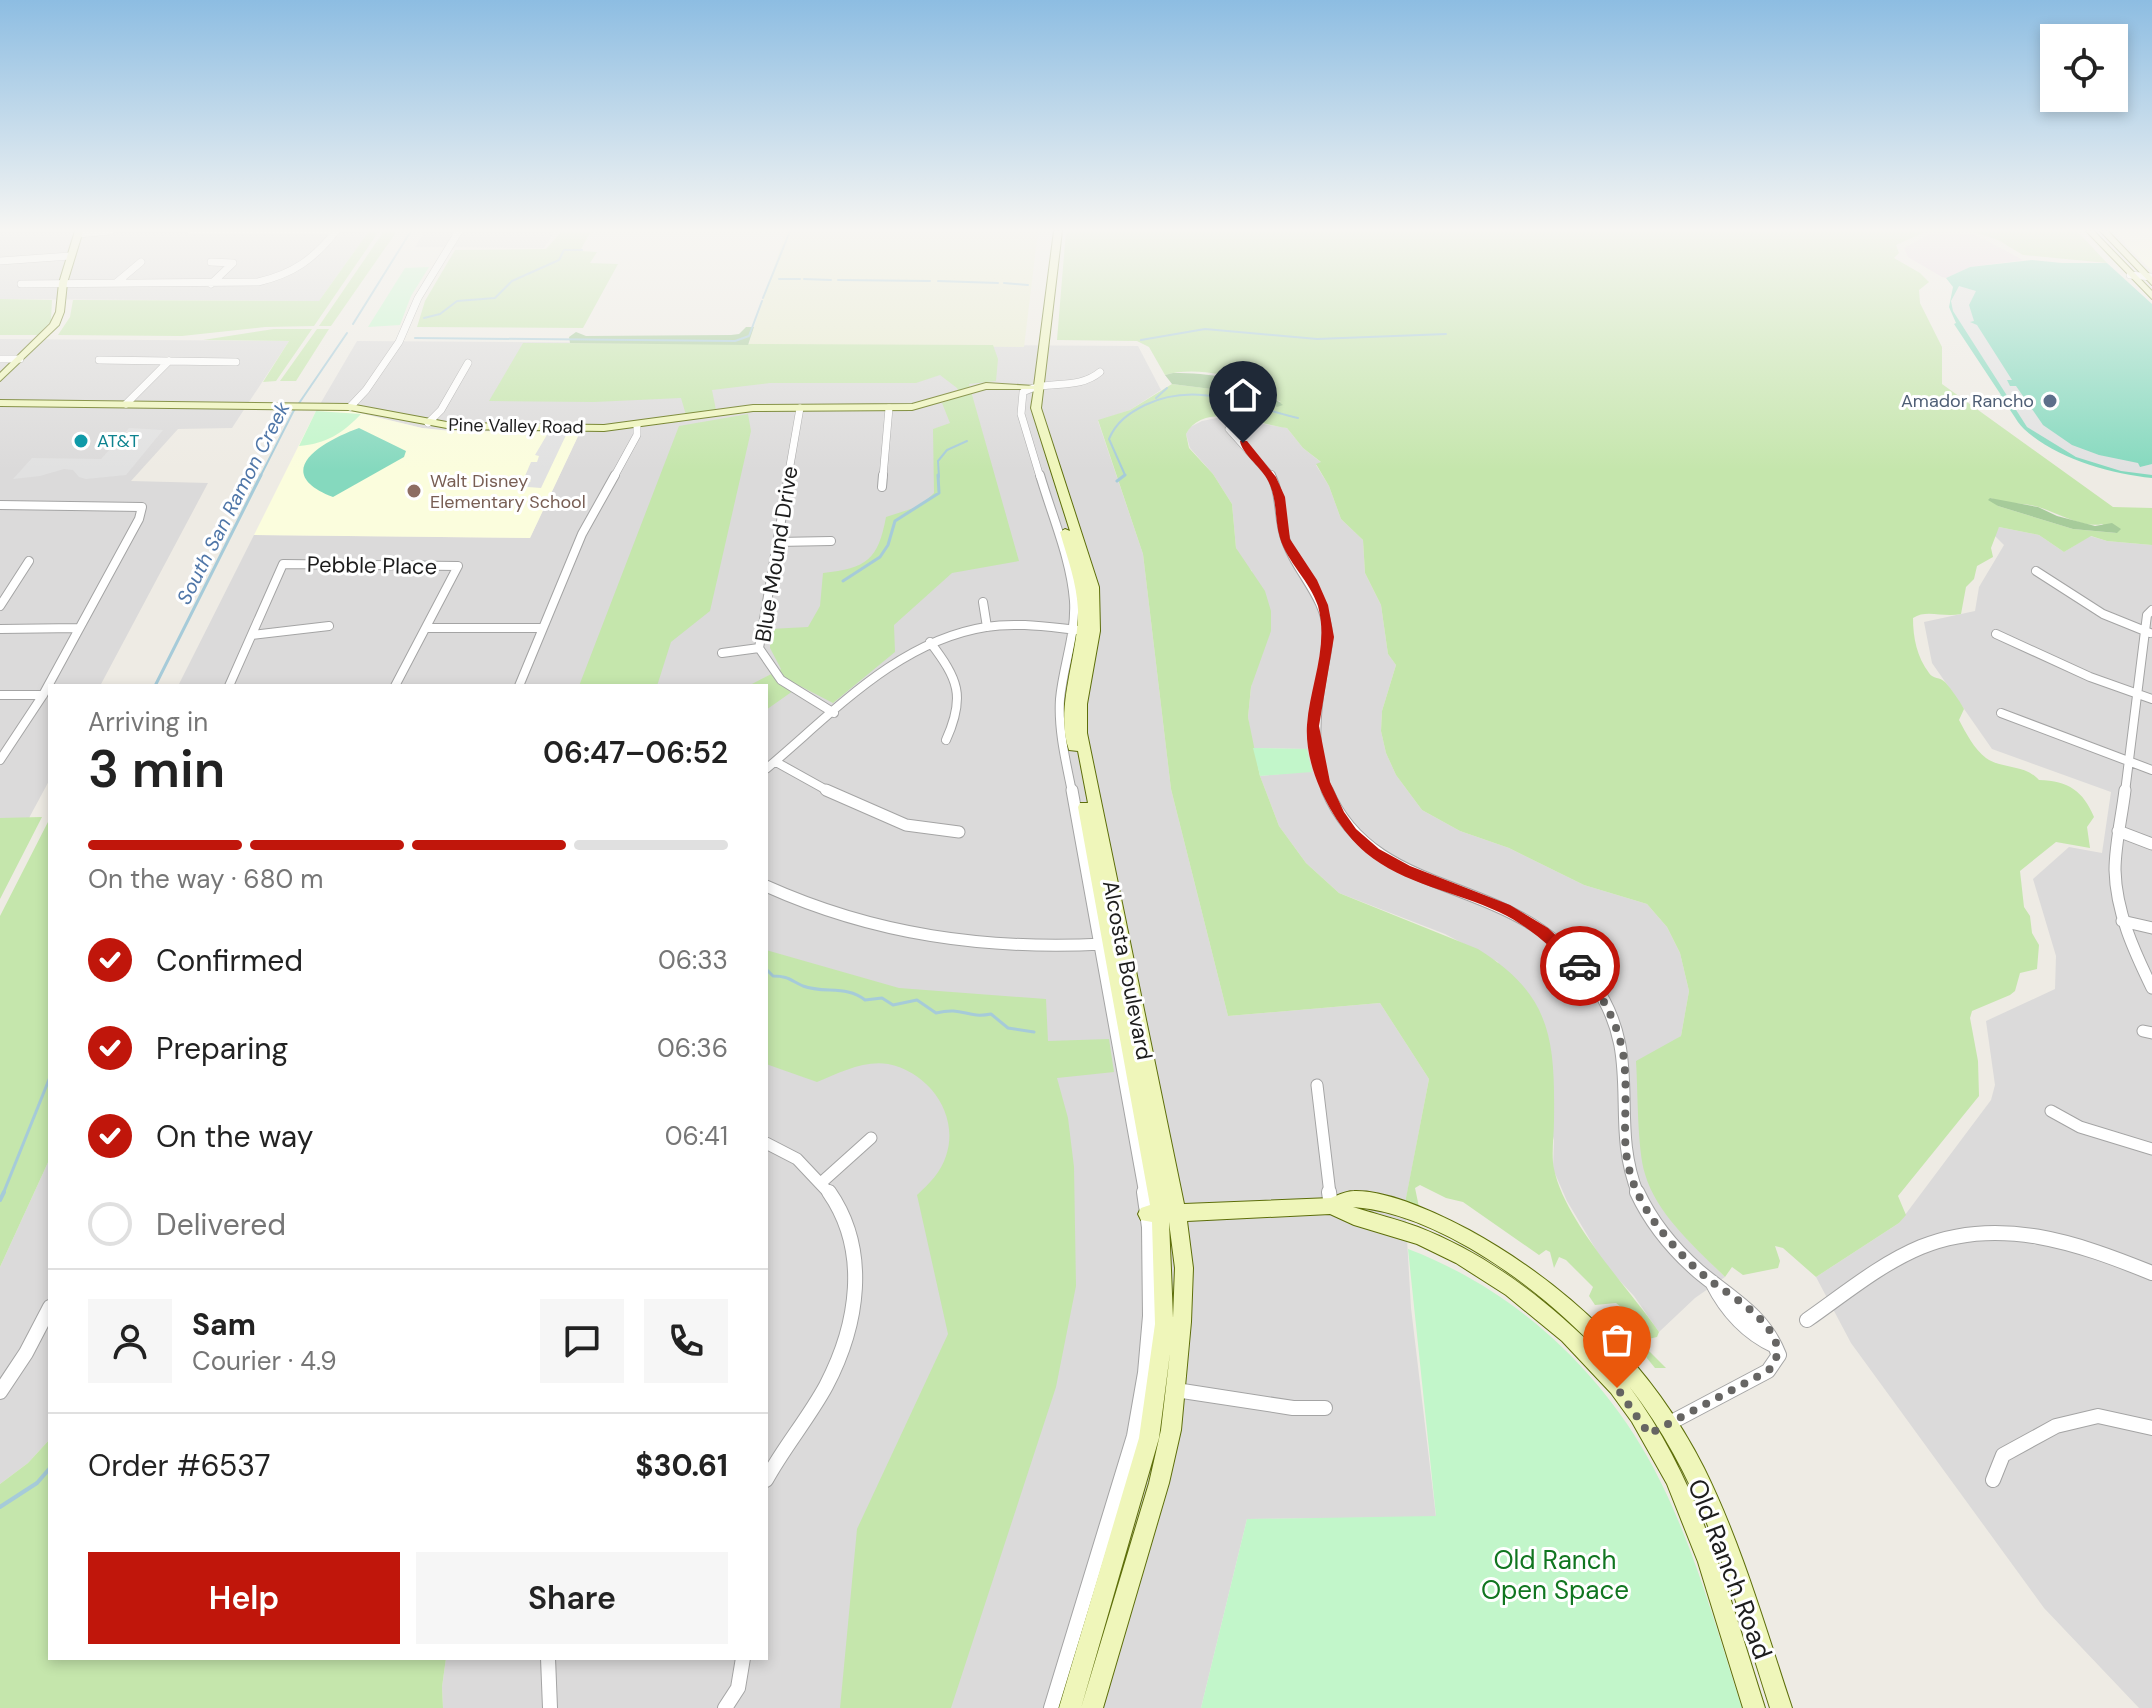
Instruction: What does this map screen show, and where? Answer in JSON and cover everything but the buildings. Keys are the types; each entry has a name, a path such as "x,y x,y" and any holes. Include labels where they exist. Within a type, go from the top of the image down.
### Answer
{"main road":[{"path":"0,378 54,325 60,311"},
{"name":"Alcosta Boulevard","path":"1035,386 1042,311"},
{"name":"Alcosta Boulevard","path":"1046,311 1035,386 1027,410 1082,587 1083,630 1070,702 1070,727 1161,1214 1164,1324 1149,1438 1070,1708"},
{"name":"Pine Valley Road","path":"0,403 307,405 350,407 428,423 507,428 637,426 753,408 889,408 932,402 986,386 1035,386"},
{"name":"Old Ranch Road","path":"1161,1214 1331,1206 1352,1217 1433,1242 1522,1295 1559,1325 1595,1361 1696,1474 1727,1546 1781,1708"},
{"name":"Alcosta Boulevard","path":"1092,1708 1159,1483 1176,1390 1184,1268 1161,1214"},
{"name":"Old Ranch Road","path":"1658,1429 1702,1545 1754,1708"}],"street":[{"path":"350,407 366,390 399,342 413,311"},
{"path":"0,359 20,359"},
{"path":"99,360 236,362"},
{"path":"126,404 169,361"},
{"path":"428,423 441,410 468,363"},
{"path":"1035,386 1074,385 1095,378 1100,372"},
{"name":"Blue Mound Drive","path":"800,408 759,648 770,670 783,684 834,713"},
{"path":"882,487 889,408"},
{"path":"520,684 582,534 637,435 637,426"},
{"path":"1229,429 1271,477 1280,497 1285,539 1312,580 1323,605 1329,637 1313,726 1314,742 1324,782 1339,814 1351,832 1375,853 1405,870 1505,908 1543,932 1582,969 1606,1004 1621,1043 1624,1061 1624,1143 1629,1174 1656,1224 1712,1282 1718,1296 1742,1322 1762,1342 1775,1346 1779,1351 1778,1359 1768,1371 1658,1429"},
{"path":"0,505 142,507 139,519 49,684"},
{"path":"777,542 831,541"},
{"path":"0,606 29,561"},
{"name":"Pebble Place","path":"230,684 283,564 458,566 396,684"},
{"path":"2036,571 2103,614 2149,632"},
{"path":"983,602 987,627"},
{"path":"2152,610 2147,615 2149,632 2137,694 2115,868 2116,896 2122,921 2152,988"},
{"path":"252,635 329,626"},
{"path":"768,768 902,658 930,642 987,627 1083,630"},
{"path":"0,629 78,628"},
{"path":"426,628 542,628"},
{"path":"1996,634 2090,677 2152,699"},
{"path":"930,642 954,674 958,685 955,722 946,740"},
{"path":"722,653 759,648"},
{"path":"0,760 48,685"},
{"path":"0,695 43,695"},
{"path":"2001,713 2152,770"},
{"path":"776,762 845,800 906,825 959,832"},
{"path":"2118,831 2152,844"},
{"path":"768,887 855,922 928,936 1058,949 1111,944"},
{"path":"2122,921 2152,928"},
{"name":"Alcosta Boulevard","path":"1051,1708 1134,1436 1145,1373 1161,1214 1111,944"},
{"path":"1317,1085 1331,1206"},
{"path":"2051,1111 2080,1127 2152,1149"},
{"path":"822,1182 871,1138"},
{"path":"768,1144 801,1161 822,1182 844,1215 856,1260 856,1297 849,1334 825,1388 782,1450 768,1476"},
{"path":"1807,1320 1920,1248 1957,1236 2002,1230 2051,1236 2152,1273"},
{"path":"0,1392 26,1353 48,1311"},
{"path":"1176,1390 1293,1408 1325,1408"},
{"path":"1993,1480 2003,1455 2056,1426 2098,1416 2152,1428"},
{"path":"548,1660 550,1708"},
{"path":"725,1708 738,1688 743,1660"}],"shaded area":[{"path":"759,311 1028,311 1024,347 748,345"},
{"path":"1953,311 1971,311 1974,321 1970,322 1977,325 2012,380 2007,380 2010,386 2016,386 2043,425 2072,445 2099,455 2138,463 2140,467 2152,464 2152,475 2121,471 2076,457 2027,427"},
{"path":"0,339 289,341 232,428 178,429 131,481 208,483 101,684 48,684 48,783 29,818 0,818"},
{"path":"357,341 1138,346 1161,390 1130,410 1098,421 1143,554 1171,789 1228,1016 1380,1003 1429,1079 1405,1204 1411,1308 1436,1517 1247,1519 1201,1708 443,1708 446,1660 768,1660 768,684 179,684 254,535 530,538 580,432 450,431 422,428 351,411 316,411"},
{"name":"Walt Disney Elementary School","path":"316,411 351,411 422,428 450,431 580,432 530,538 254,535"},
{"path":"1222,417 1287,428 1303,448 1322,463 1316,465 1329,486 1341,519 1363,540 1365,573 1381,605 1388,654 1396,665 1382,711 1381,731 1396,775 1422,810 1460,831 1509,848 1584,885 1647,904 1667,927 1680,953 1689,991 1681,1036 1674,1041 1687,1239 1725,1277 1695,1298 1659,1332 1634,1296 1605,1265 1567,1201 1553,1169 1554,1140 1498,962 1445,934 1339,893 1306,863 1279,826 1260,776 1311,771 1307,749 1253,748 1248,717 1257,663 1252,571 1241,561 1236,548 1232,504 1213,474 1190,448 1186,434 1190,427 1202,421"},
{"path":"129,428 163,430 126,475 86,479 73,470 64,469 13,479 32,458 101,459"},
{"path":"548,433 567,433 541,488 528,487 525,485 531,481 525,476 531,462 537,462 539,456 535,455"},
{"path":"1999,527 2039,535 2064,552 2090,536 2107,541 2152,545 2152,1708 2139,1708 2044,1608 1851,1343 1816,1277 1899,1223 1991,1100 1995,1085 1986,1021 2055,989 2056,956 2033,879 2069,847 2102,853 2111,792 1992,749 1932,663 1924,622 1975,611 1979,587 2004,545 1994,535"},
{"path":"48,1162 48,1441 28,1463 0,1484 0,1267"}],"green space":[{"path":"0,311 51,311 51,321 38,335 0,335"},
{"path":"71,311 324,311 314,326 265,327 182,336 58,335"},
{"path":"329,311 342,311 331,326 319,326"},
{"path":"378,311 405,311 400,325 368,327"},
{"path":"422,311 592,311 583,328 417,327"},
{"path":"1059,311 1924,311 1942,347 1942,384 2113,507 2152,508 2152,545 2107,541 2091,536 2064,552 2039,535 1999,527 1991,548 1993,557 1977,566 1974,579 1966,587 1961,614 1924,614 1913,618 1921,660 1931,675 1945,682 1960,702 1964,709 1959,720 1978,750 1992,761 2027,771 2039,780 2074,789 2085,800 2094,817 2087,827 2090,848 2056,842 2020,871 2024,907 2039,945 2037,969 2020,973 2015,991 2010,995 1972,1011 1970,1018 1978,1061 1979,1096 1898,1196 1906,1215 1899,1223 1816,1277 1783,1248 1775,1246 1780,1261 1778,1268 1743,1275 1732,1267 1725,1277 1668,1217 1651,1189 1642,1163 1636,1061 1681,1036 1689,991 1680,953 1667,927 1647,904 1584,885 1509,848 1460,831 1422,810 1396,775 1381,731 1382,711 1396,665 1388,654 1381,605 1365,573 1363,540 1341,519 1329,486 1316,464 1321,462 1303,448 1287,428 1218,416 1194,424 1186,434 1189,448 1213,474 1232,504 1236,548 1265,591 1271,611 1271,631 1251,687 1248,717 1260,776 1279,826 1306,863 1339,893 1478,949 1503,966 1535,1002 1550,1043 1554,1092 1553,1164 1560,1189 1599,1254 1659,1332 1657,1337 1644,1340 1645,1347 1666,1368 1655,1368 1616,1320 1621,1307 1616,1303 1595,1305 1589,1296 1593,1287 1566,1260 1559,1257 1554,1268 1550,1252 1546,1250 1539,1255 1463,1202 1446,1198 1420,1185 1415,1188 1419,1207 1405,1203 1429,1079 1380,1003 1228,1016 1171,789 1143,554 1098,420 1130,410 1172,384 1243,393 1260,402 1281,402 1254,385 1222,375 1186,372 1165,375 1149,347 1137,341 1057,340","holes":["1990,498 2035,506 2086,524 2102,524 2117,533 2073,529 1998,506"]},
{"path":"1951,311 2152,311 2152,478 2084,463 2037,439 2021,426 1998,396 2001,395"},
{"path":"746,327 754,327 748,345 570,343 569,337 576,332 586,336 731,335 739,334"},
{"path":"274,329 312,329 276,381 263,382 289,341 203,340"},
{"path":"317,329 329,329 296,381 280,381"},
{"path":"523,343 993,345 998,359 996,381 969,384 1019,561 952,573 894,625 895,652 833,703 800,686 768,709 768,684 752,684 781,669 770,648 770,629 808,627 820,606 823,573 850,568 868,559 879,543 886,517 920,506 934,493 933,429 950,423 942,403 960,396 957,388 940,375 916,383 770,383 712,390 716,410 686,415 681,398 594,402 489,401"},
{"path":"1204,374 1246,383 1283,405 1277,407 1243,393 1172,384 1165,375"},
{"path":"316,411 361,414 333,436 318,443 299,446"},
{"path":"748,414 751,431 710,611 671,642 658,684 580,684 679,426"},
{"path":"359,428 406,451 404,457 333,497 314,487 305,478 304,468 308,458 331,441"},
{"path":"1988,500 2038,507 2057,516 2095,526 2112,523 2121,529 2117,533 2073,529 1998,506"},
{"path":"1253,748 1307,749 1312,772 1260,776"},
{"path":"42,817 0,899 0,818"},
{"path":"48,822 48,1162 0,1267 0,916"},
{"path":"768,951 899,988 1046,999 1048,1041 1109,1039 1114,1072 1057,1078 1068,1118 1074,1167 1076,1286 1056,1387 951,1708 840,1708 857,1529 948,1334 917,1195 944,1162 949,1125 938,1098 928,1086 916,1076 888,1064 852,1068 817,1082 768,1065"},
{"name":"Old Ranch Open Space","path":"1408,1249 1483,1286 1518,1309 1580,1365 1632,1431 1680,1525 1742,1708 1201,1708 1247,1519 1436,1516"},
{"path":"48,1441 48,1660 446,1660 443,1708 0,1708 0,1484 28,1463"}],"waterway":[{"name":"South San Ramon Creek","path":"353,324 361,311"},
{"path":"424,318 444,311"},
{"path":"415,338 735,341 749,336 758,311"},
{"path":"1141,340 1205,329 1317,339 1446,334"},
{"name":"South San Ramon Creek","path":"260,477 293,412 347,333"},
{"path":"1156,398 1167,388"},
{"path":"1125,475 1109,439 1112,433 1134,411 1164,398 1203,395 1298,418"},
{"path":"939,477 938,461 947,450 967,441"},
{"name":"South San Ramon Creek","path":"156,684 261,475"},
{"path":"843,581 880,557 888,545 895,521 939,493 938,475"},
{"path":"1117,481 1125,475"},
{"path":"768,971 773,976 803,986 843,991 865,1000 882,998 893,1005 917,1000 936,1013 991,1014 1008,1028 1034,1032"},
{"name":"South San Ramon Creek","path":"3,1194 48,1082"},
{"name":"South San Ramon Creek","path":"0,1200 3,1194"},
{"path":"0,1507 37,1483 48,1470"}],"way so far":[{"path":"1580,966 1606,1004 1621,1043 1625,1156 1639,1196 1656,1224 1674,1245 1712,1282 1734,1295 1772,1333 1779,1351 1778,1359 1768,1371 1649,1434 1617,1388"}],"place":[{"name":"Amador Rancho","path":"2050,401"},
{"name":"AT&T","path":"81,441"},
{"name":"Walt Disney Elementary School","path":"414,491"}],"route":[{"path":"1243,443 1271,477 1280,497 1285,539 1312,580 1323,605 1329,637 1313,726 1314,742 1324,782 1339,814 1360,841 1389,862 1505,908 1559,944 1580,966"}]}
